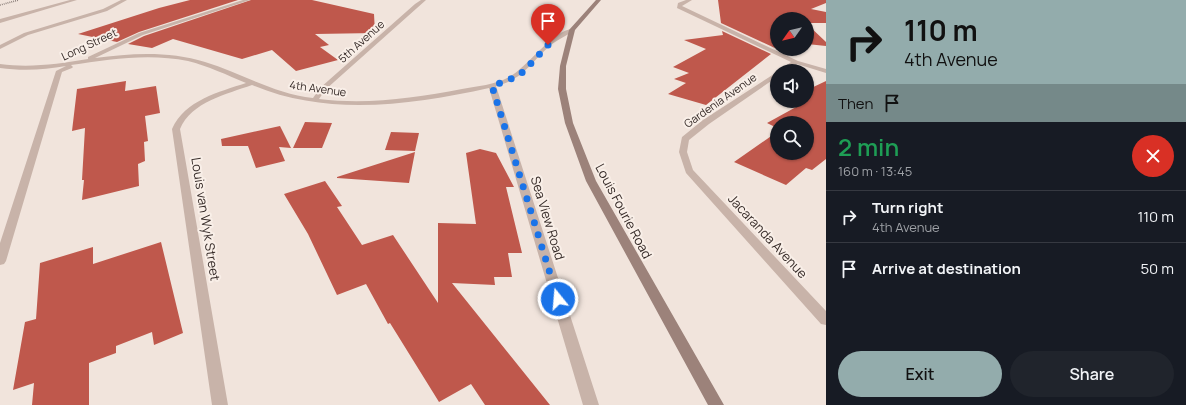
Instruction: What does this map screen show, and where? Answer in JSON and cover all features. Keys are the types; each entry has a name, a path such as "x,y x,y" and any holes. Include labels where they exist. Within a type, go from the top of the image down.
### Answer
{"main road":[{"name":"Louis Fourie Road","path":"600,0 572,30 563,66 562,90 569,123 591,181 716,405"}],"street":[{"path":"0,21 75,0"},
{"path":"0,47 26,34 105,10 125,0"},
{"name":"Long Street","path":"0,261 59,71 152,30 248,0"},
{"name":"5th Avenue","path":"314,100 328,84 417,4 424,0"},
{"path":"690,0 680,4 678,7 796,62 826,71"},
{"name":"4th Avenue","path":"0,66 29,69 127,57 176,57 197,62 285,95 314,100 351,103 397,101 439,96 492,86 509,80 523,72 548,45 572,30"},
{"name":"Gardenia Avenue","path":"689,171 682,152 684,139 706,122 770,79"},
{"name":"Louis van Wyk Street","path":"220,405 176,129 178,123 184,115 195,106 252,82"},
{"name":"Sea View Road","path":"492,86 591,405"},
{"name":"Jacaranda Avenue","path":"689,171 826,320"}],"building":[{"path":"190,0 238,0 139,32 117,42 78,34 159,8"},
{"path":"251,0 312,0 374,14 375,33 315,34 329,45 320,47 338,60 296,71 272,50 242,59 173,39 152,48 128,44 144,36"},
{"path":"718,0 826,0 826,3 811,9 826,12 826,23 814,23 814,12 770,12 770,46 721,23"},
{"path":"722,31 770,55 706,105 668,94 686,83 674,79 689,73 673,67 706,49 684,40 723,35"},
{"path":"814,31 826,42 826,46 814,45"},
{"path":"126,81 125,91 156,86 160,113 145,116 148,141 144,142 145,161 138,164 139,186 82,200 85,128 72,131 77,89"},
{"path":"826,81 826,159 812,170 806,168 786,185 734,162 770,137 770,160 814,160 814,116 780,116 794,108 814,108 814,87"},
{"path":"305,122 332,123 322,148 293,148"},
{"path":"280,126 291,148 279,147 285,161 256,168 248,146 222,146 221,139"},
{"path":"391,132 419,133 415,151 385,150"},
{"path":"480,149 496,153 514,187 506,187 522,253 508,253 512,277 494,277 495,285 452,283 550,405 485,405 471,384 439,402 390,323 388,324 366,284 337,295 308,234 284,194 325,181 342,206 337,207 362,245 393,235 438,303 438,223 476,224 466,153"},
{"path":"415,152 409,183 337,178 337,177"},
{"path":"161,242 183,333 154,345 152,332 116,346 116,353 89,363 89,405 32,405 34,383 13,390 25,322 36,319 40,263 93,247 93,264"}],"railway":[{"path":"0,5 19,0"}],"route":[{"path":"548,45 523,72 509,80 492,86 558,299"}]}
